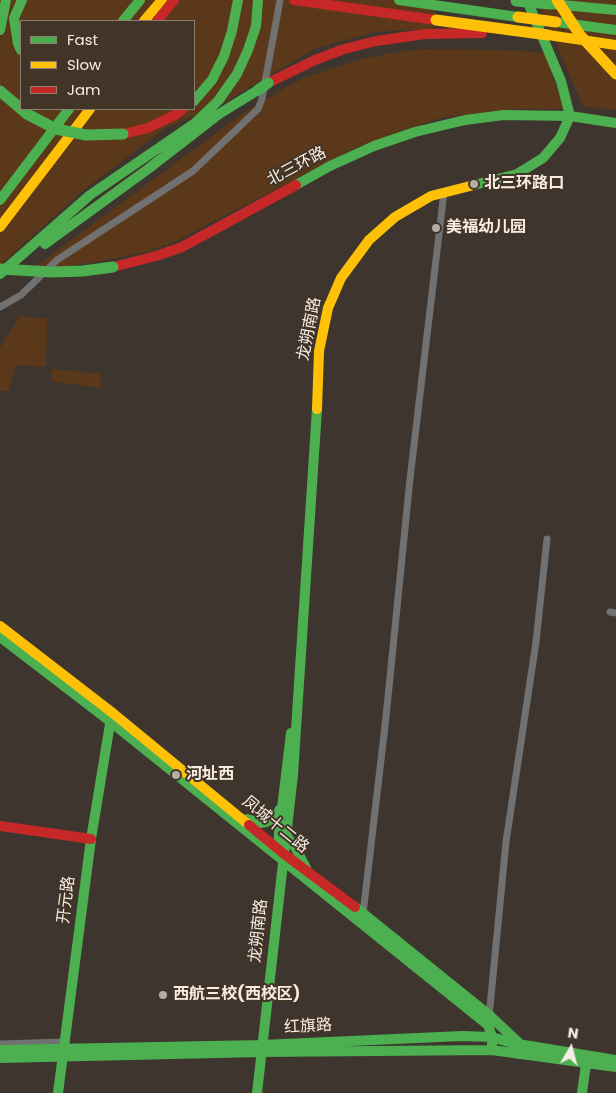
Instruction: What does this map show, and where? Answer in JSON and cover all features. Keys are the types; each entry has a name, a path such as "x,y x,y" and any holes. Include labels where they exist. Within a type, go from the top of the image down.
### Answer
{"main road":[{"path":"0,30 6,0"},
{"path":"20,48 15,31 14,18 22,0"},
{"path":"124,20 140,0"},
{"path":"145,20 162,0"},
{"path":"158,20 174,0"},
{"path":"195,100 212,80 224,56 232,31 238,0"},
{"path":"0,275 90,195 196,123 218,102 238,74 248,50 256,26 258,0"},
{"path":"294,0 616,45"},
{"path":"399,0 616,30"},
{"path":"518,0 554,2 596,55 616,74"},
{"path":"518,0 560,81 570,116"},
{"path":"536,0 616,10"},
{"path":"0,275 148,169 219,114 263,86 315,60 344,49 376,41 424,34 548,35"},
{"path":"0,91 20,108"},
{"path":"22,110 56,129 86,135 124,134 148,128 181,110"},
{"path":"0,200 68,110"},
{"path":"0,227 89,110"},
{"name":"北三环路","path":"0,269 52,272 83,271 113,267 156,256 214,231 330,166 374,146 415,132 465,120 504,115 570,116 616,123"},
{"name":"龙朔南路","path":"257,1093 296,734 317,412 319,351 328,308 341,278 369,240 395,218 432,196 518,174 543,158 560,138 570,116"},
{"name":"凤城十二路","path":"0,626 489,1020 520,1049"},
{"name":"凤城十二路","path":"0,637 111,717 240,817 282,855 308,871 361,917"},
{"name":"龙朔南路","path":"282,855 282,806 289,738 296,715"},
{"name":"开元路","path":"58,1093 91,839 111,717"},
{"path":"240,817 260,823 266,822 275,818 282,806"},
{"path":"0,826 91,839"},
{"path":"286,835 308,871"},
{"path":"489,1020 492,1050"},
{"name":"红旗路","path":"262,1049 462,1036 492,1037 520,1049"},
{"name":"红旗路","path":"0,1058 64,1048"},
{"name":"红旗路","path":"0,1050 64,1048 520,1049 586,1059 616,1067"},
{"path":"582,1093 586,1059"},
{"name":"红旗路","path":"586,1059 616,1060"}],"street":[{"path":"0,307 21,295 57,260 193,171 258,110 262,99 280,0"},
{"path":"361,917 444,192"},
{"path":"489,1020 506,842 536,642 547,539"},
{"path":"0,1044 64,1048"}],"shaded area":[{"path":"0,0 436,0 433,29 375,32 316,48 223,103 164,129 84,190 0,265"},
{"path":"537,0 616,0 616,110 583,106"},
{"path":"426,49 505,50 546,53 563,109 513,109 440,118 355,148 174,242 146,252 103,261 61,267 36,266 249,109 283,89 306,77 354,61 390,53"},
{"path":"20,316 47,319 46,367 16,365 9,391 0,391 0,348"},
{"path":"52,369 101,374 100,388 51,381"}],"traffic: fast":[{"path":"0,30 6,0"},
{"path":"20,48 14,18 22,0"},
{"path":"124,20 140,0"},
{"path":"195,100 212,80 224,56 232,31 238,0"},
{"path":"0,274 90,195 195,123 218,101 237,74 248,50 256,26 258,0"},
{"path":"399,0 518,17"},
{"path":"474,185 517,174 543,158 560,138 570,116 561,81 527,0"},
{"path":"516,1 551,4"},
{"path":"551,4 616,10"},
{"path":"556,22 616,30"},
{"path":"258,90 268,83"},
{"path":"45,244 148,169 219,114 258,90"},
{"path":"0,91 20,108"},
{"path":"22,110 56,129 86,135 123,134"},
{"path":"0,200 68,110"},
{"path":"296,185 330,166 374,146 415,132 465,120 504,115 570,116 616,123"},
{"path":"0,269 52,272 83,271 113,267"},
{"path":"257,1093 293,775 317,409"},
{"path":"0,637 111,722 488,1025 492,1037 492,1050"},
{"path":"58,1093 91,839 111,718"},
{"path":"280,852 278,848 279,833 291,733"},
{"path":"247,819 260,823 266,822 275,818 280,809"},
{"path":"286,835 306,868"},
{"path":"355,907 489,1015 520,1044 519,1054"},
{"path":"0,1050 262,1045 462,1036 492,1037 512,1043 616,1060"},
{"path":"0,1058 261,1052 492,1050 616,1067"},
{"path":"582,1093 587,1057"}],"traffic: slow":[{"path":"145,20 162,0"},
{"path":"557,0 580,35 616,74"},
{"path":"518,17 556,22"},
{"path":"436,20 548,35"},
{"path":"548,35 616,45"},
{"path":"0,227 89,110"},
{"path":"317,409 319,351 328,308 341,278 369,240 395,217 431,196 474,185"},
{"path":"0,626 114,714 249,825"}],"traffic: jam":[{"path":"158,20 174,0"},
{"path":"294,0 436,20"},
{"path":"268,83 315,60 344,49 376,41 425,34 482,33"},
{"path":"123,134 148,128 182,110"},
{"path":"113,267 182,247 296,185"},
{"path":"249,825 284,854 355,907"},
{"path":"0,826 91,839"}],"place":[{"name":"北三环路口","path":"474,184"},
{"name":"美福幼儿园","path":"436,228"},
{"name":"河址西","path":"176,775"},
{"name":"西航三校(西校区)","path":"163,995"}]}
